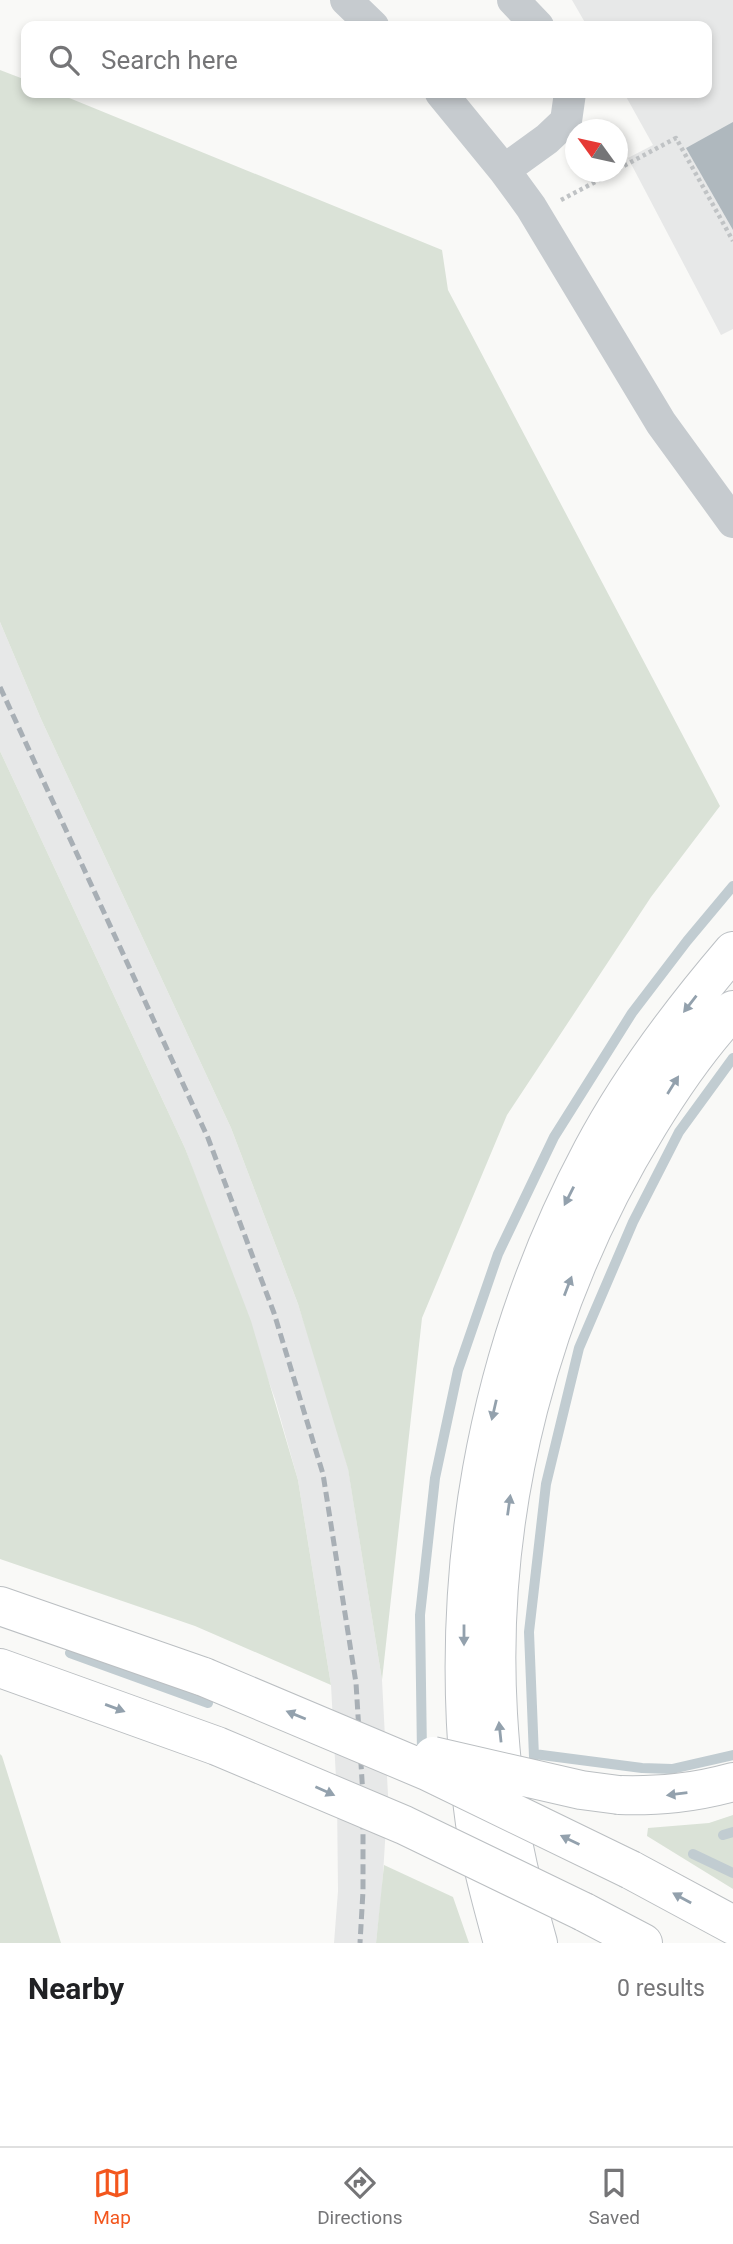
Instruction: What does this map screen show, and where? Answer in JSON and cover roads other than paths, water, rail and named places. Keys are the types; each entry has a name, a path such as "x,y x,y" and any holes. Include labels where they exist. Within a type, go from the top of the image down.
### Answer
{"main road":[{"path":"503,1943 487,1884 473,1810 464,1704 464,1614 471,1538 483,1458 495,1403 517,1323 538,1266 592,1150 668,1033 733,951"},
{"path":"538,1943 517,1865 498,1714 497,1622 514,1470 531,1397 554,1322 581,1253 610,1191 681,1072 733,1010"},
{"path":"0,1606 204,1677 338,1732 514,1812 631,1870 733,1926"},
{"path":"0,1668 217,1746 404,1825 642,1943"},
{"path":"338,1732 538,1781 619,1795 659,1796 700,1791 733,1783"},
{"path":"584,1913 622,1943"}],"street":[{"path":"346,0 368,21"},
{"path":"513,0 533,21"},
{"path":"444,98 531,207 662,423 733,522"},
{"path":"504,170 547,139 566,121 569,98"}],"waterway":[{"path":"422,1754 420,1615 435,1478 458,1370 498,1254 554,1137 632,1013 733,886"},
{"path":"534,1757 529,1632 546,1484 579,1348 633,1222 679,1132 733,1058"},
{"path":"70,1653 208,1703"},
{"path":"534,1754 642,1768 672,1769 733,1755"},
{"path":"723,1835 733,1832"},
{"path":"693,1854 733,1873"}],"railway":[{"path":"0,687 208,1138 274,1313 323,1474 356,1683 363,1796 360,1943"}]}
